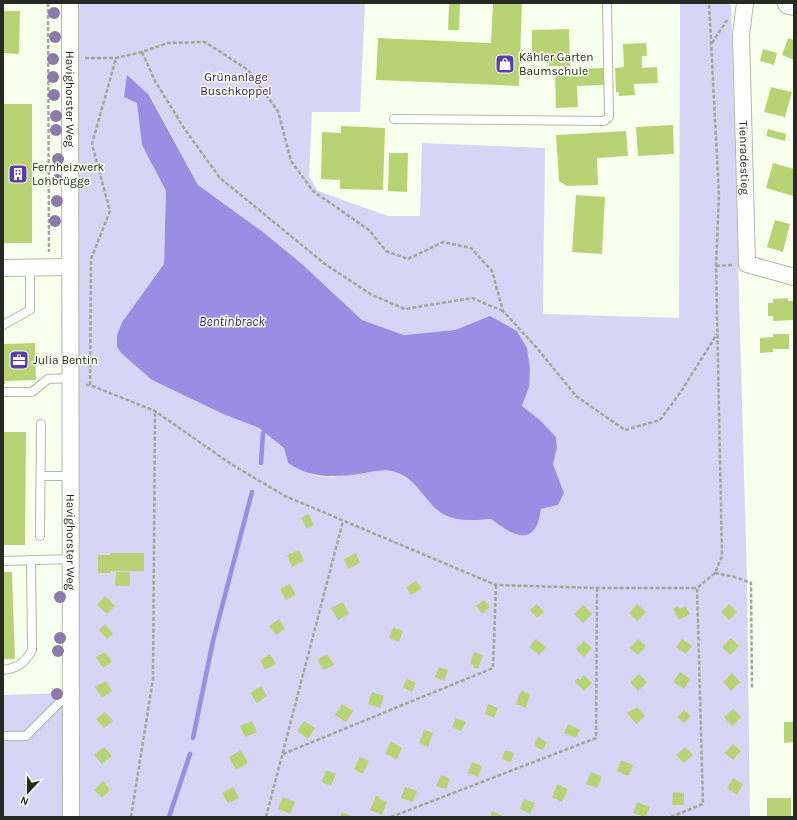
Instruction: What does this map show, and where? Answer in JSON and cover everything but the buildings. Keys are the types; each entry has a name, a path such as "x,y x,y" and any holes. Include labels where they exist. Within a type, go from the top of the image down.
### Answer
{"main road":[{"path":"789,3 794,4"}],"street":[{"name":"Havighorster Weg","path":"70,3 72,559 71,817"},
{"name":"Tienradestieg","path":"744,3 741,35 747,264 794,277"},
{"path":"3,268 70,267"}],"lane":[{"path":"394,119 604,121 609,117 607,3"},
{"path":"3,325 30,310 30,268"},
{"path":"3,392 32,392 48,379 71,382"},
{"path":"40,536 41,424"},
{"path":"41,476 71,476"},
{"path":"3,561 72,559"},
{"path":"3,670 15,668 26,661 32,650 31,560"},
{"path":"3,736 26,736 72,690"}],"path":[{"path":"48,3 49,268"},
{"path":"71,382 90,385 155,411 231,464 284,496 496,585 597,588 697,588 716,573 722,556 716,266 718,195 709,3"},
{"path":"711,43 730,14"},
{"path":"70,58 116,58 142,52 168,43 205,42 248,70 278,111 291,161 313,191 369,230 386,251 408,259 443,242 471,248 492,271 503,311"},
{"path":"142,52 155,81 184,128 220,178 325,264 372,295 406,309 472,298 503,311 537,348 576,396 625,430 660,420 682,390 717,334"},
{"path":"90,385 91,259 110,211 92,144 116,58"},
{"path":"131,817 153,678 155,411"},
{"path":"266,817 343,521"},
{"path":"716,573 734,577 751,584 752,688"},
{"path":"283,754 493,668 496,585"},
{"path":"391,817 596,738 597,588"},
{"path":"671,817 702,804 697,588"}],"green space":[{"name":"Grünanlage Buschkoppel","path":"78,3 365,3 360,112 312,112 309,176 318,191 388,216 420,216 422,143 545,148 543,314 679,318 680,3 725,3 731,5 747,582 750,817 78,817","holes":["150,95 198,185 263,232 302,264 362,320 403,335 455,330 490,316 529,387 522,406 540,420 556,437 557,448 553,464 564,493 558,505 541,509 539,521 536,527 526,535 520,535 514,534 491,519 466,520 425,495 414,483 395,472 379,470 332,477 317,476 295,468 288,463 284,448 259,428 223,414 152,380 122,354 117,347 117,335 122,322 164,264 166,191 142,145 137,103"]},
{"path":"65,693 63,817 3,817 3,695"}],"water":[{"name":"Bentinbrack","path":"127,75 149,95 198,185 263,232 302,264 362,320 404,335 455,330 490,316 517,331 527,348 530,369 529,387 522,406 540,420 556,437 557,448 553,464 564,493 558,505 541,509 538,523 531,532 526,535 514,534 491,519 467,520 448,517 431,504 410,480 395,472 380,471 345,476 325,476 306,472 288,463 284,448 259,428 223,414 152,380 122,354 117,347 117,335 122,322 164,264 166,191 142,145 137,103 124,97"}],"waterway":[{"path":"261,463 263,433"},
{"path":"193,738 213,641 252,492"},
{"path":"169,817 190,754"}],"place":[{"name":"Kähler Garten Baumschule","path":"505,64"},
{"name":"Fernheizwerk Lohbrügge","path":"18,174"},
{"name":"Julia Bentin","path":"19,360"}]}
